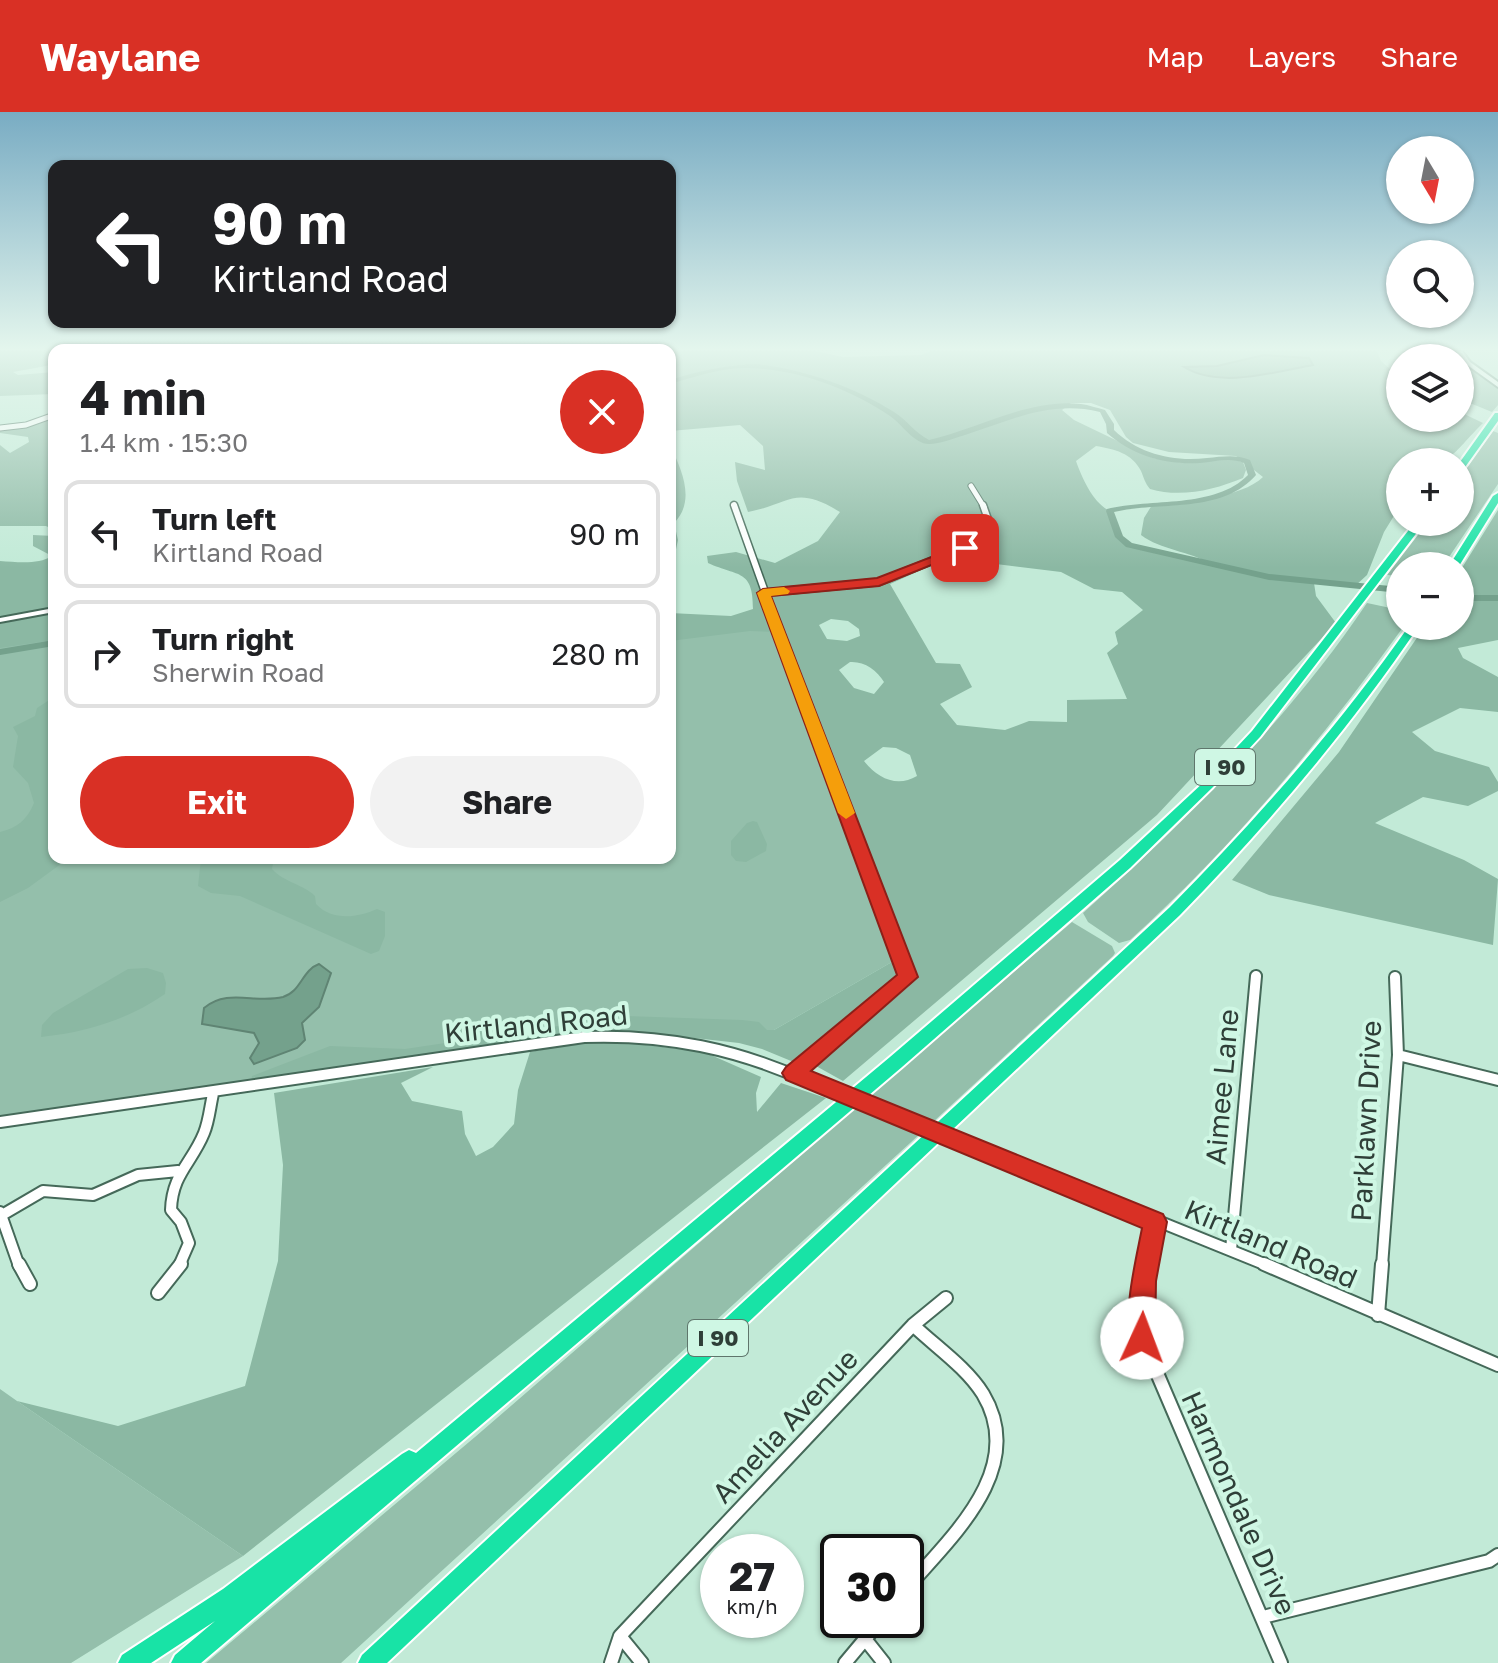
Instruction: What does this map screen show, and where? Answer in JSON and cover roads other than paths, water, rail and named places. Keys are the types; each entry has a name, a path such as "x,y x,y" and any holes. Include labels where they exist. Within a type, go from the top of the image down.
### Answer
{"highway":[{"path":"1474,448 1492,423"},
{"path":"1463,552 1498,496"},
{"name":"I 90","path":"183,1663 896,1062 1125,864 1256,734 1410,536"},
{"name":"I 90","path":"370,1663 1175,911 1244,841 1306,771 1404,640"},
{"path":"130,1663 231,1597 549,1353"},
{"path":"380,1663 517,1526"}],"street":[{"path":"0,428 31,423"},
{"path":"763,593 879,582 981,541 991,528 988,514 971,486"},
{"path":"734,505 763,593 908,977 793,1073"},
{"path":"0,620 48,611"},
{"name":"Aimee Lane","path":"1231,1250 1256,976"},
{"name":"Parklawn Drive","path":"1378,1315 1398,1055 1395,977"},
{"name":"Kirtland Road","path":"0,1122 213,1094 561,1040 615,1035 654,1037 725,1050 793,1073 1155,1222 1231,1250 1498,1365"},
{"path":"1398,1055 1498,1080"},
{"path":"158,1293 182,1263 190,1241 184,1222 171,1210 170,1190 178,1171 205,1130 213,1094"},
{"path":"30,1284 20,1268 1,1213 43,1191 93,1195 138,1175 178,1171"},
{"name":"Harmondale Drive","path":"1155,1222 1144,1281 1142,1338 1281,1663"},
{"name":"Amelia Avenue","path":"620,1636 913,1325 946,1298"},
{"path":"913,1325 982,1394 993,1414 999,1456 992,1479 981,1498 924,1567"},
{"path":"1263,1617 1489,1561 1498,1555"},
{"path":"611,1663 620,1636"},
{"path":"620,1636 642,1663"},
{"path":"845,1663 865,1639 884,1663"}],"waterway":[{"path":"903,423 928,442 990,423"},
{"path":"1110,423 1110,431 1119,439 1150,455 1186,461 1241,459 1247,462 1252,475 1241,486 1207,499 1110,511 1119,537 1129,545 1269,577 1386,589"},
{"path":"1474,598 1498,598"},
{"path":"0,652 48,644"}]}
